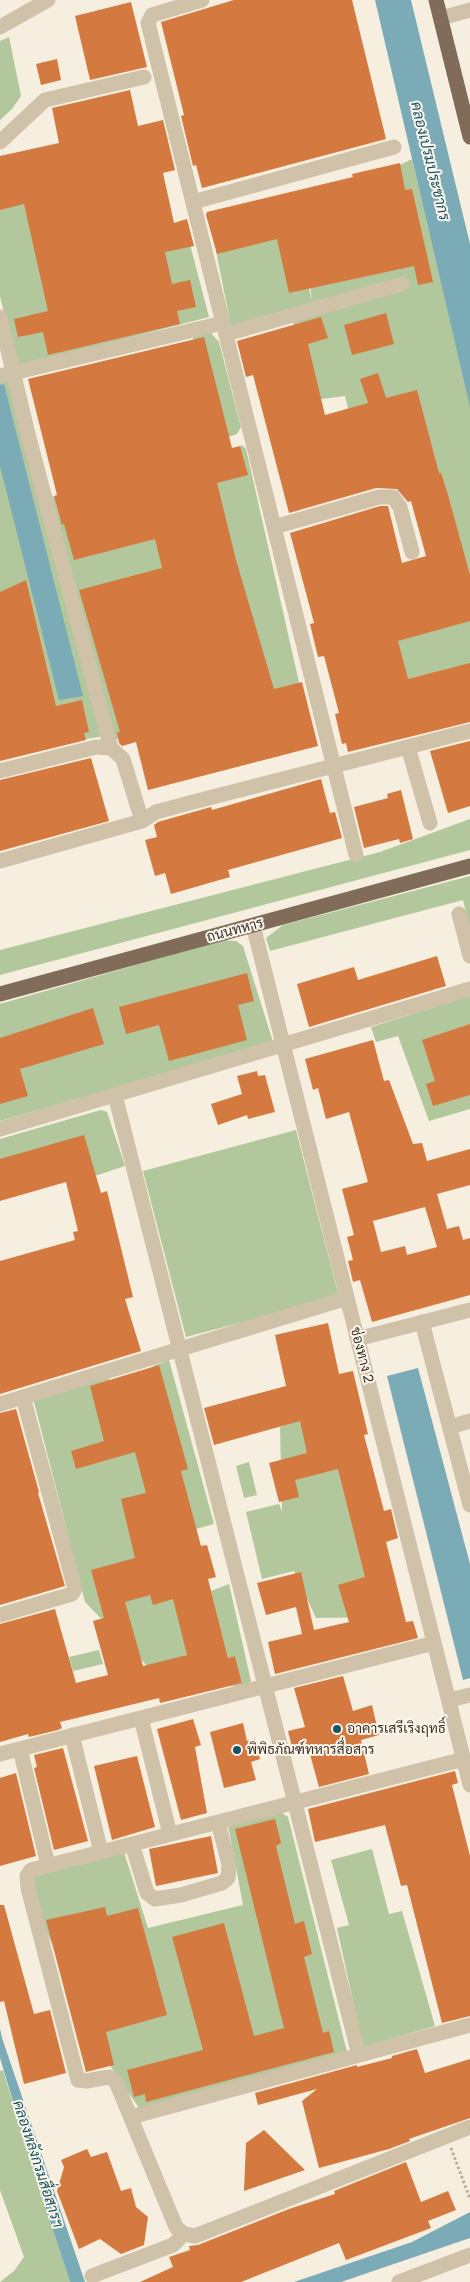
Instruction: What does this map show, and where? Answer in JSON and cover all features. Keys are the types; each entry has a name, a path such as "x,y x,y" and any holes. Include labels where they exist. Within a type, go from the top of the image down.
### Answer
{"main road":[{"path":"436,0 470,137"},
{"name":"ถนนทหาร","path":"0,994 470,866"}],"street":[{"path":"0,27 48,0"},
{"path":"202,0 152,15 148,23 356,855"},
{"path":"441,18 470,10"},
{"path":"0,142 45,100 144,77"},
{"path":"193,202 394,147"},
{"path":"7,374 225,329 402,284"},
{"path":"0,317 7,374 112,748 123,758 142,822"},
{"path":"274,527 379,497 393,496 400,507 412,552"},
{"path":"0,861 142,822 156,812 470,731"},
{"path":"0,771 96,747 112,748"},
{"path":"408,747 430,823"},
{"path":"459,914 470,956"},
{"name":"ช่องทาง 2","path":"253,926 470,1785"},
{"path":"0,1129 470,989"},
{"path":"115,1095 359,2055"},
{"path":"0,1404 347,1298"},
{"path":"357,1339 470,1310"},
{"path":"422,1322 470,1505"},
{"path":"0,1615 72,1594 75,1589 23,1397"},
{"path":"450,1427 470,1421"},
{"path":"0,1754 434,1643"},
{"path":"449,1700 470,1695"},
{"path":"141,1718 170,1834"},
{"path":"72,1735 101,1852"},
{"path":"20,1749 48,1865"},
{"path":"464,1759 48,1865 31,1870 26,1876 78,2080 86,2081 109,2078 116,2082 176,2227 184,2234 195,2236 470,2127"},
{"path":"132,1844 147,1893 155,1898 181,1895 222,1883 228,1878 229,1865 218,1822"},
{"path":"131,2117 470,2025"},
{"path":"92,2276 173,2245 184,2234"},
{"path":"399,2282 470,2255"}],"path":[{"path":"446,2136 470,2199"}],"green space":[{"path":"9,37 21,96 12,109 0,120 0,41"},
{"path":"412,159 470,404 470,674 396,684 389,622 466,595 442,487 350,416 345,396 314,400 292,318 231,326 216,251 292,227 312,300 303,237 342,194"},
{"path":"0,177 187,233 209,317 17,367 0,296"},
{"path":"209,331 219,342 241,427 237,434 220,440 192,335"},
{"path":"11,381 104,736 0,753 0,383"},
{"path":"242,445 246,449 301,691 244,704 197,477"},
{"path":"52,496 159,530 170,594 149,734 112,740"},
{"path":"470,819 470,850 0,975 0,950 380,852"},
{"path":"470,876 470,928 463,900 270,951 266,938 283,925"},
{"path":"223,940 236,941 243,946 273,1042 0,1121 0,1004"},
{"path":"470,996 470,1109 429,1121 398,1036 376,1042 371,1027"},
{"path":"101,1110 107,1112 125,1166 89,1178 0,1163 0,1139"},
{"path":"296,1130 339,1297 186,1337 143,1171"},
{"path":"169,1360 214,1524 196,1529 153,1366"},
{"path":"108,1378 144,1426 192,1651 156,1675 85,1602 33,1398"},
{"path":"333,1407 385,1617 316,1618 294,1571 262,1579 246,1512 279,1504 282,1512 280,1427"},
{"path":"249,1462 257,1495 244,1498 236,1466"},
{"path":"229,1584 251,1681 245,1687 230,1686 242,1683 235,1656 228,1658 211,1591"},
{"path":"99,1650 103,1664 73,1671 69,1657"},
{"path":"282,1813 288,1817 347,2052 139,2108 102,2054 42,1922 34,1893 34,1875 124,1852 148,1928 243,1905 228,1825"},
{"path":"372,1849 389,1914 402,1911 435,2026 363,2047 337,1928 349,1925 331,1860"},
{"path":"3,2070 70,2282 0,2282 14,2271 24,2257 0,2190 0,2071"}],"water":[{"name":"คลองเปรมประชากร","path":"375,0 411,0 470,244 470,407"},
{"path":"4,384 83,696 59,700 0,466 0,385"},
{"path":"418,1368 470,1564 470,1678 463,1680 387,1376"},
{"name":"คลองหลังกรมสื่อสารฯ","path":"0,2029 85,2282 70,2282 0,2058"},
{"path":"470,2212 470,2238 341,2282 294,2282 412,2242"}],"building":[{"path":"234,0 352,0 386,139 202,188 196,165 193,166 181,116 184,115 161,22"},
{"path":"131,2 147,67 90,80 75,16"},
{"path":"57,59 61,80 41,85 36,64"},
{"path":"130,90 138,126 163,120 175,170 163,173 174,223 187,219 194,246 165,252 172,284 190,280 196,307 177,311 180,324 48,355 43,332 18,337 14,319 48,311 24,204 0,210 0,156 59,143 52,108"},
{"path":"400,163 405,190 412,189 433,282 418,285 414,266 289,293 277,239 217,254 206,215 207,212 353,177 352,174"},
{"path":"386,313 394,344 352,355 344,325"},
{"path":"321,317 328,338 308,344 325,415 368,403 360,379 378,373 386,398 417,390 439,473 441,473 448,495 470,575 470,621 398,641 408,679 470,663 470,722 348,752 346,743 342,744 335,714 339,713 324,656 318,657 310,624 314,623 290,533 380,506 388,506 402,563 426,556 411,501 408,502 397,489 376,488 289,513 253,375 246,377 237,341"},
{"path":"204,337 232,448 240,446 248,475 217,483 236,560 274,689 302,682 318,746 148,790 136,742 122,746 119,743 117,732 120,732 79,590 162,568 155,539 74,560 54,496 57,495 28,379"},
{"path":"26,580 56,706 82,700 89,732 84,733 86,740 0,761 0,592"},
{"path":"470,741 470,806 448,813 430,751"},
{"path":"91,758 109,821 0,851 0,780"},
{"path":"321,779 330,813 335,812 342,838 228,870 230,877 171,894 165,873 155,876 145,840 157,837 154,825 158,822 211,807 212,810"},
{"path":"401,790 413,839 400,843 399,839 364,848 354,807 388,798 387,794"},
{"path":"437,956 446,986 309,1027 297,984 354,967 358,980"},
{"path":"247,973 254,1001 238,1005 247,1040 169,1061 159,1025 126,1034 119,1007"},
{"path":"93,1008 104,1044 20,1069 28,1096 0,1104 0,1038"},
{"path":"470,1024 470,1095 433,1106 426,1084 435,1081 422,1040"},
{"path":"373,1040 384,1081 389,1080 413,1144 422,1143 427,1161 470,1149 470,1185 437,1194 447,1229 459,1226 463,1240 470,1238 470,1295 372,1322 360,1280 353,1282 348,1261 353,1260 347,1237 354,1235 342,1189 368,1182 349,1112 326,1119 318,1088 313,1090 305,1059","holes":["425,1207 437,1247 407,1255 405,1246 381,1252 373,1221"]},
{"path":"257,1071 258,1076 265,1075 275,1112 248,1119 247,1115 218,1125 211,1104 242,1094 237,1076"},
{"path":"84,1135 101,1193 107,1191 133,1297 125,1299 141,1351 0,1394 0,1261 75,1240 73,1232 78,1231 66,1182 0,1201 0,1159"},
{"path":"328,1323 339,1374 353,1371 368,1434 364,1435 384,1511 391,1509 398,1538 386,1542 406,1622 413,1621 418,1638 275,1674 268,1642 302,1634 296,1607 266,1615 257,1583 301,1572 314,1630 349,1622 338,1585 365,1577 338,1469 295,1480 299,1497 279,1502 269,1463 307,1453 300,1421 214,1445 204,1408 286,1386 275,1335"},
{"path":"159,1365 188,1469 181,1471 201,1546 207,1545 216,1577 208,1579 228,1658 235,1656 242,1683 160,1703 159,1698 60,1722 62,1728 58,1730 29,1737 28,1734 0,1742 0,1624 55,1609 76,1683 108,1675 93,1621 104,1618 91,1570 135,1558 121,1499 146,1493 135,1452 76,1469 71,1451 104,1441 90,1386","holes":["150,1595 153,1605 173,1599 187,1655 143,1666 125,1602"]},
{"path":"16,1409 65,1586 0,1605 0,1413"},
{"name":"อาคารเสรีเริงฤทธิ์","path":"343,1676 353,1711 372,1705 379,1735 361,1740 369,1774 319,1787 308,1747 293,1751 288,1731 305,1727 294,1688"},
{"path":"193,1719 201,1745 195,1747 207,1813 181,1820 157,1729"},
{"name":"พิพิธภัณฑ์ทหารสื่อสาร","path":"243,1723 247,1741 255,1739 260,1759 251,1762 256,1780 224,1788 210,1732"},
{"path":"63,1748 88,1841 54,1850 34,1768 37,1767 34,1755"},
{"path":"137,1756 155,1827 112,1840 94,1766"},
{"path":"455,1771 458,1783 452,1785 470,1856 470,2016 442,2023 407,1885 401,1886 385,1825 315,1842 308,1809"},
{"path":"16,1773 36,1856 0,1866 0,1778"},
{"path":"275,1819 281,1843 276,1846 295,1924 304,1921 312,1954 304,1957 323,2033 329,2031 334,2052 146,2102 145,2094 134,2097 127,2070 203,2050 172,1937 224,1923 254,2036 284,2028 235,1829"},
{"path":"211,1836 218,1873 156,1886 149,1849"},
{"path":"0,1905 4,1905 34,2014 50,2010 66,2073 24,2084 4,2001 0,2002"},
{"path":"105,1907 107,1916 138,1908 167,2015 106,2032 114,2065 86,2072 46,1920"},
{"path":"417,2049 425,2073 470,2059 470,2118 409,2139 410,2141 389,2149 319,2168 302,2101 317,2089 258,2105 255,2093 357,2065 357,2067 392,2058 392,2056"},
{"path":"264,2130 305,2170 244,2191 246,2143"},
{"path":"87,2149 91,2157 107,2152 121,2191 131,2188 136,2207 148,2217 144,2245 121,2254 100,2239 79,2249 57,2191 64,2167 61,2160"},
{"path":"406,2162 421,2202 448,2191 456,2210 428,2221 431,2228 346,2260 339,2243 241,2282 140,2282 173,2267 169,2257 190,2250 189,2246 198,2245 289,2209 335,2194 334,2191"}],"place":[{"name":"อาคารเสรีเริงฤทธิ์","path":"337,1729"},
{"name":"พิพิธภัณฑ์ทหารสื่อสาร","path":"237,1750"}]}
